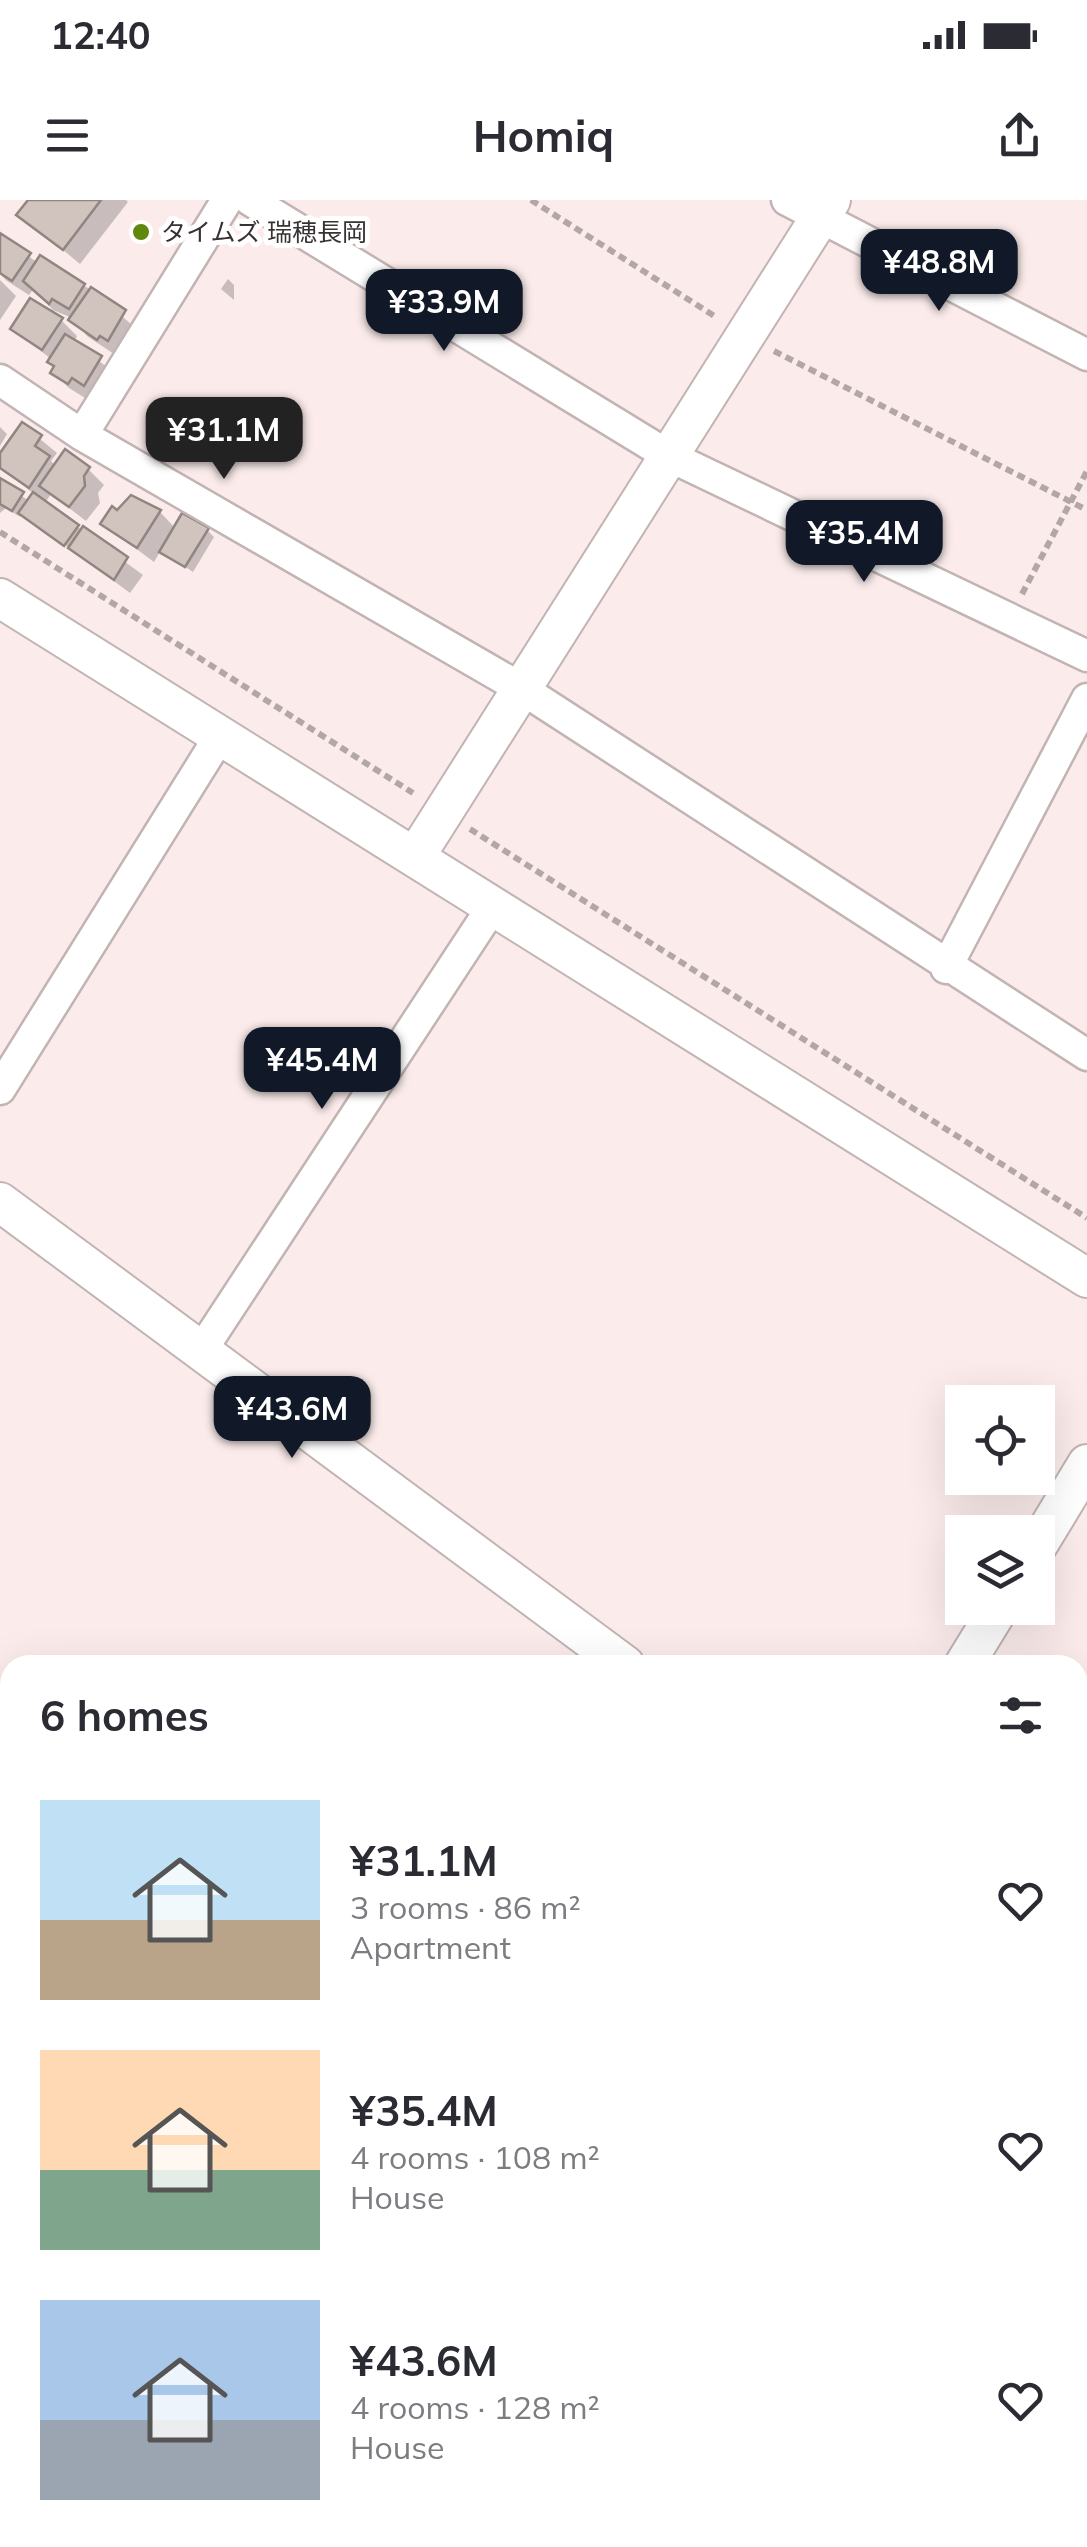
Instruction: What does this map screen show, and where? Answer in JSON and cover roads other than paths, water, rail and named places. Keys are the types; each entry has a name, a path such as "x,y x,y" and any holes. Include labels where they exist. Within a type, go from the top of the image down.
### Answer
{"street":[{"path":"82,435 227,200"},
{"path":"250,200 669,456 1087,656"},
{"path":"415,857 745,336 812,207 1087,355"},
{"path":"0,380 82,435 522,689 642,764 946,968 1087,1055"},
{"path":"0,598 1087,1278"},
{"path":"946,968 1087,699"},
{"path":"0,1089 220,736"},
{"path":"201,1351 492,906"},
{"path":"0,1202 611,1655"},
{"path":"1055,1517 1087,1464"},
{"path":"970,1655 989,1625"}],"place":[{"name":"タイムズ 瑞穂長岡","path":"141,232"}]}
